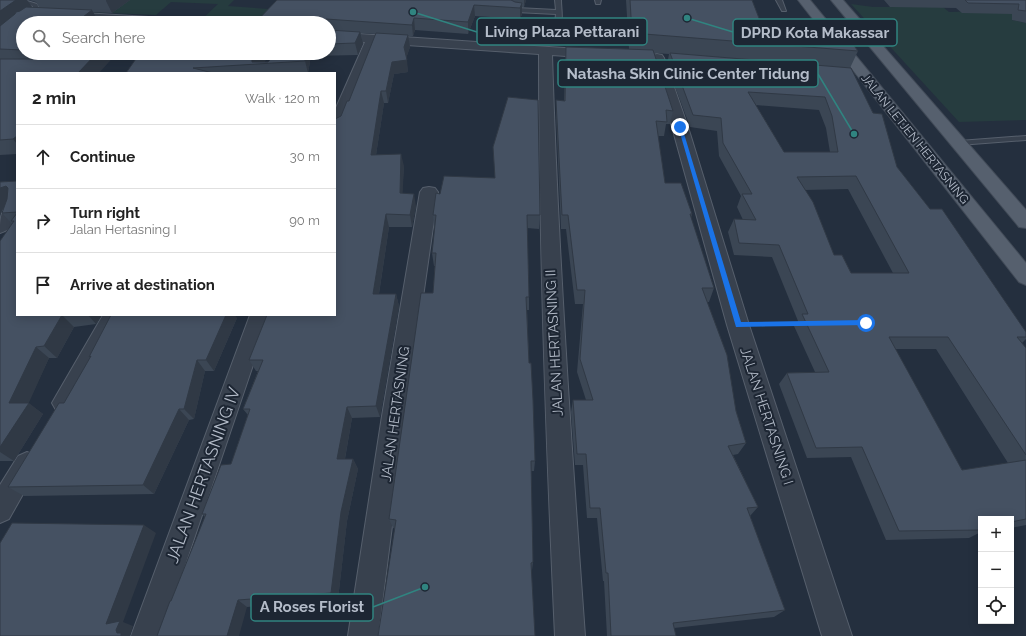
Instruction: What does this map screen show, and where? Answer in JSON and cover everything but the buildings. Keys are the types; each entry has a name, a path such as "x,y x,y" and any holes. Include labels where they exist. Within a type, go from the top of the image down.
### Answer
{"main road":[{"name":"JALAN LETJEN HERTASNING","path":"804,0 857,75 1026,277"},
{"path":"837,0 1026,222"}],"street":[{"path":"28,16 31,14 67,16"},
{"path":"336,37 605,54"},
{"path":"336,125 372,40"},
{"name":"JALAN HERTASNING II","path":"545,50 546,138 554,365 570,636"},
{"name":"JALAN HERTASNING I","path":"656,58 680,127 738,325 837,636"},
{"name":"JALAN HERTASNING","path":"363,636 394,416 429,192"},
{"path":"0,227 16,207"},
{"path":"55,418 113,316"},
{"name":"JALAN HERTASNING IV","path":"146,636 260,316"},
{"path":"0,510 39,444"}],"lane":[{"path":"0,0 24,2 35,5 36,8 31,14"},
{"path":"507,0 507,5 510,8 530,11 558,12"},
{"path":"495,33 540,37 551,33 558,26 558,0"},
{"path":"779,0 784,10"},
{"path":"527,37 530,11"},
{"path":"528,24 558,26"},
{"path":"959,143 1026,138"}],"path":[{"path":"738,325 802,324"}],"green space":[{"path":"38,0 234,0 228,6 282,10 304,16 205,16 218,4 171,2 156,15 41,10"},
{"path":"1014,1 1012,20 1026,23 1026,120 959,122 851,4 873,7 943,7 949,12 987,11"}],"place":[{"name":"Living Plaza Pettarani","path":"413,12"},
{"name":"DPRD Kota Makassar","path":"687,18"},
{"name":"Natasha Skin Clinic Center Tidung","path":"854,134"},
{"name":"A Roses Florist","path":"425,587"}],"route":[{"path":"680,127 738,325 866,323"}]}
